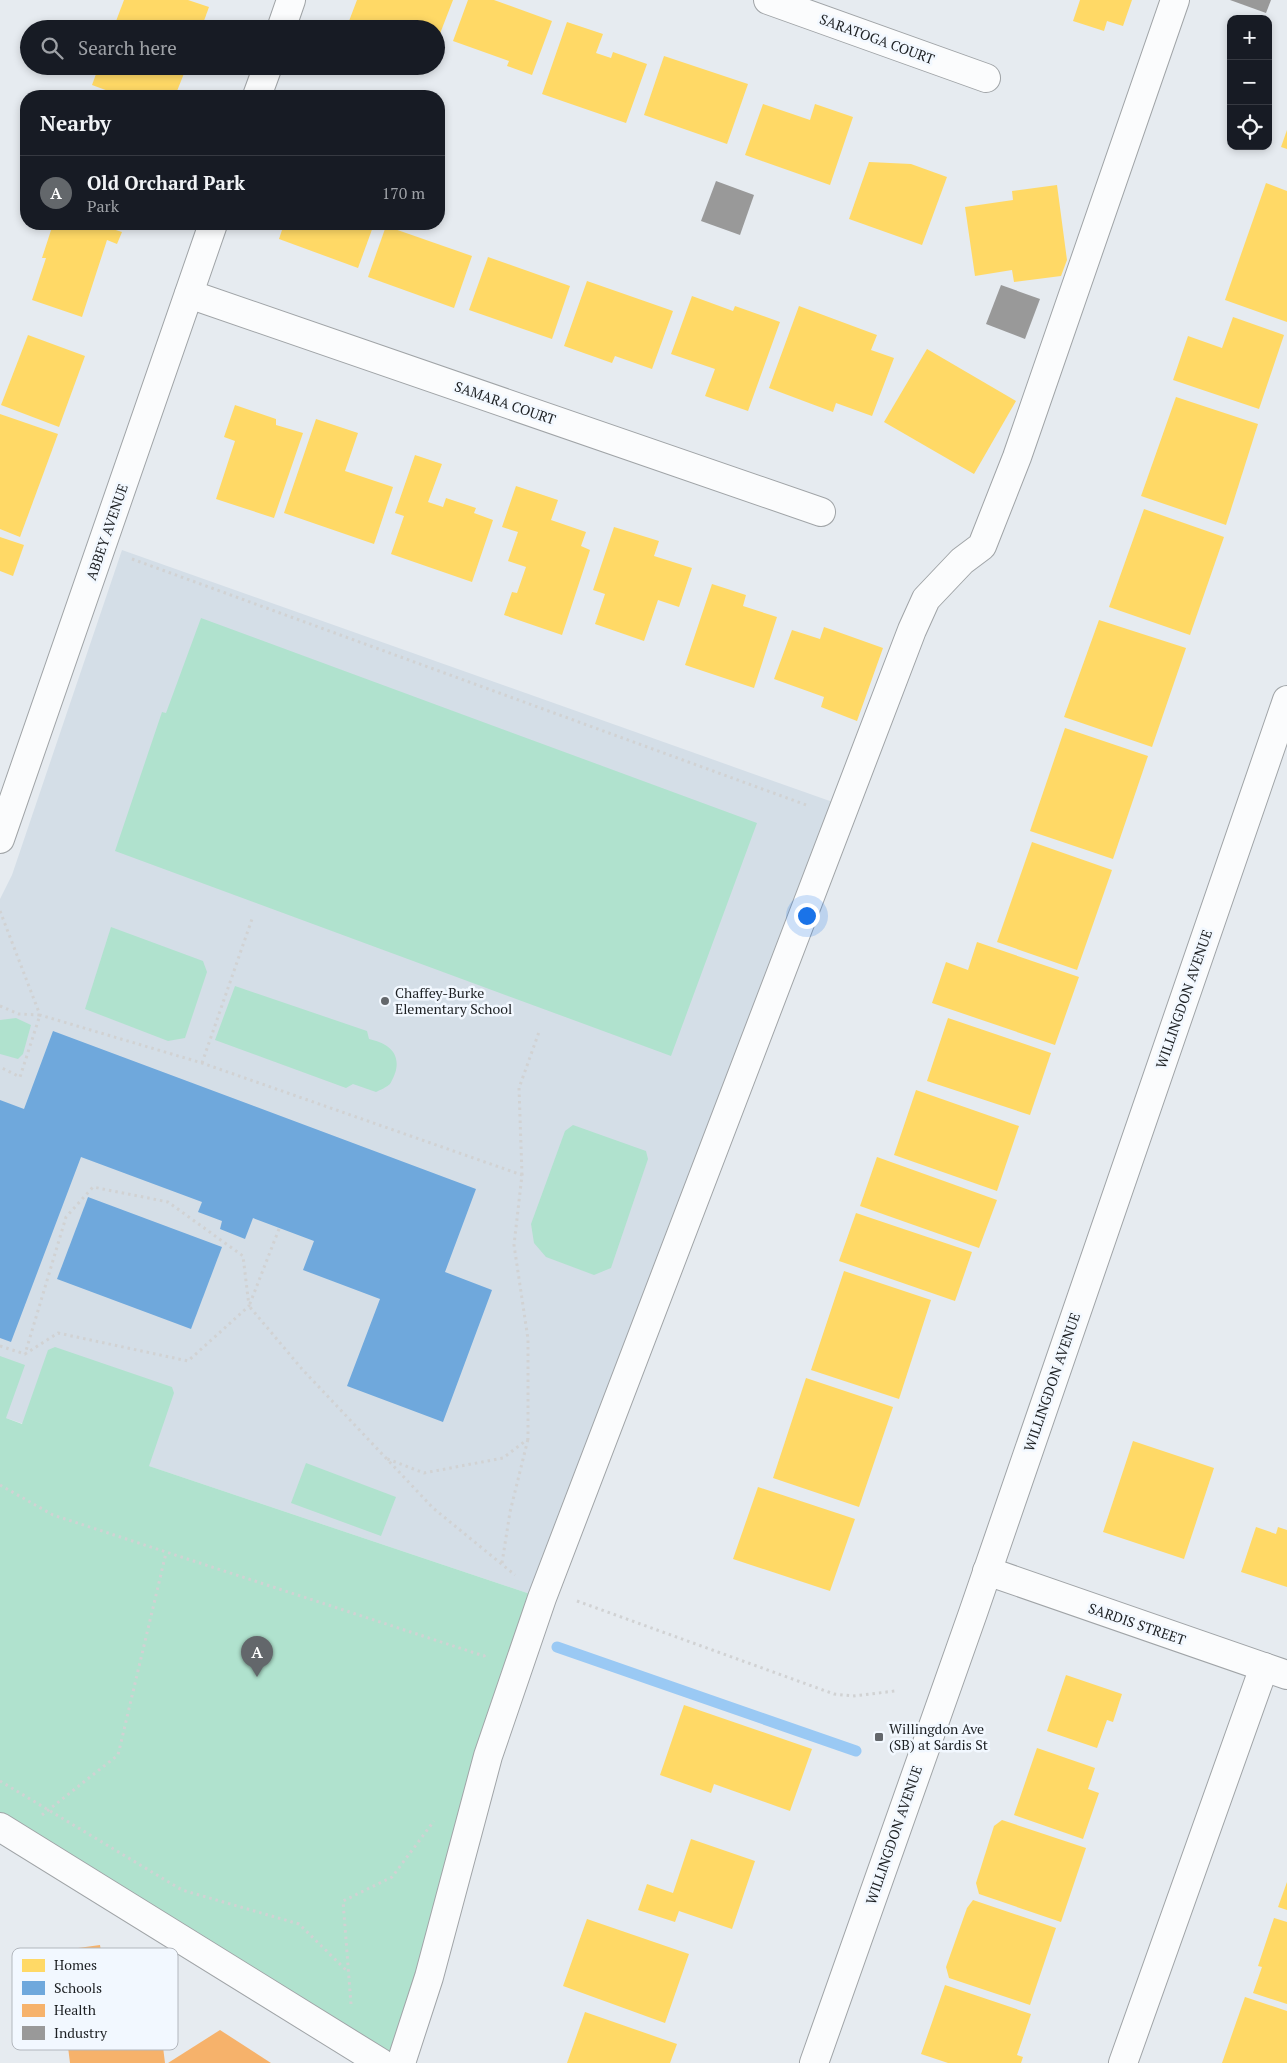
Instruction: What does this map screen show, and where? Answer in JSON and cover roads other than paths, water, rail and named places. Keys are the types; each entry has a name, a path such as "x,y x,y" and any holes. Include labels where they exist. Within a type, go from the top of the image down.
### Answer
{"street":[{"path":"284,20 291,0"},
{"name":"SARATOGA COURT","path":"768,0 986,78"},
{"path":"401,2063 429,1977 488,1756 542,1598 912,630 926,599 962,561 982,546 1017,457 1175,0"},
{"path":"259,90 265,75"},
{"name":"ABBEY AVENUE","path":"0,839 211,230"},
{"name":"SAMARA COURT","path":"189,294 820,512"},
{"name":"WILLINGDON AVENUE","path":"814,2063 987,1571 1287,700"},
{"name":"SARDIS STREET","path":"987,1571 1276,1671"},
{"path":"1123,2063 1276,1671"},
{"path":"7,1831 380,2063"}],"waterway":[{"path":"557,1647 856,1751"}],"place":[{"name":"Chaffey-Burke Elementary School","path":"385,1001"},
{"name":"Old Orchard Park","path":"257,1677"},
{"name":"Willingdon Ave (SB) at Sardis St","path":"879,1737"}]}
